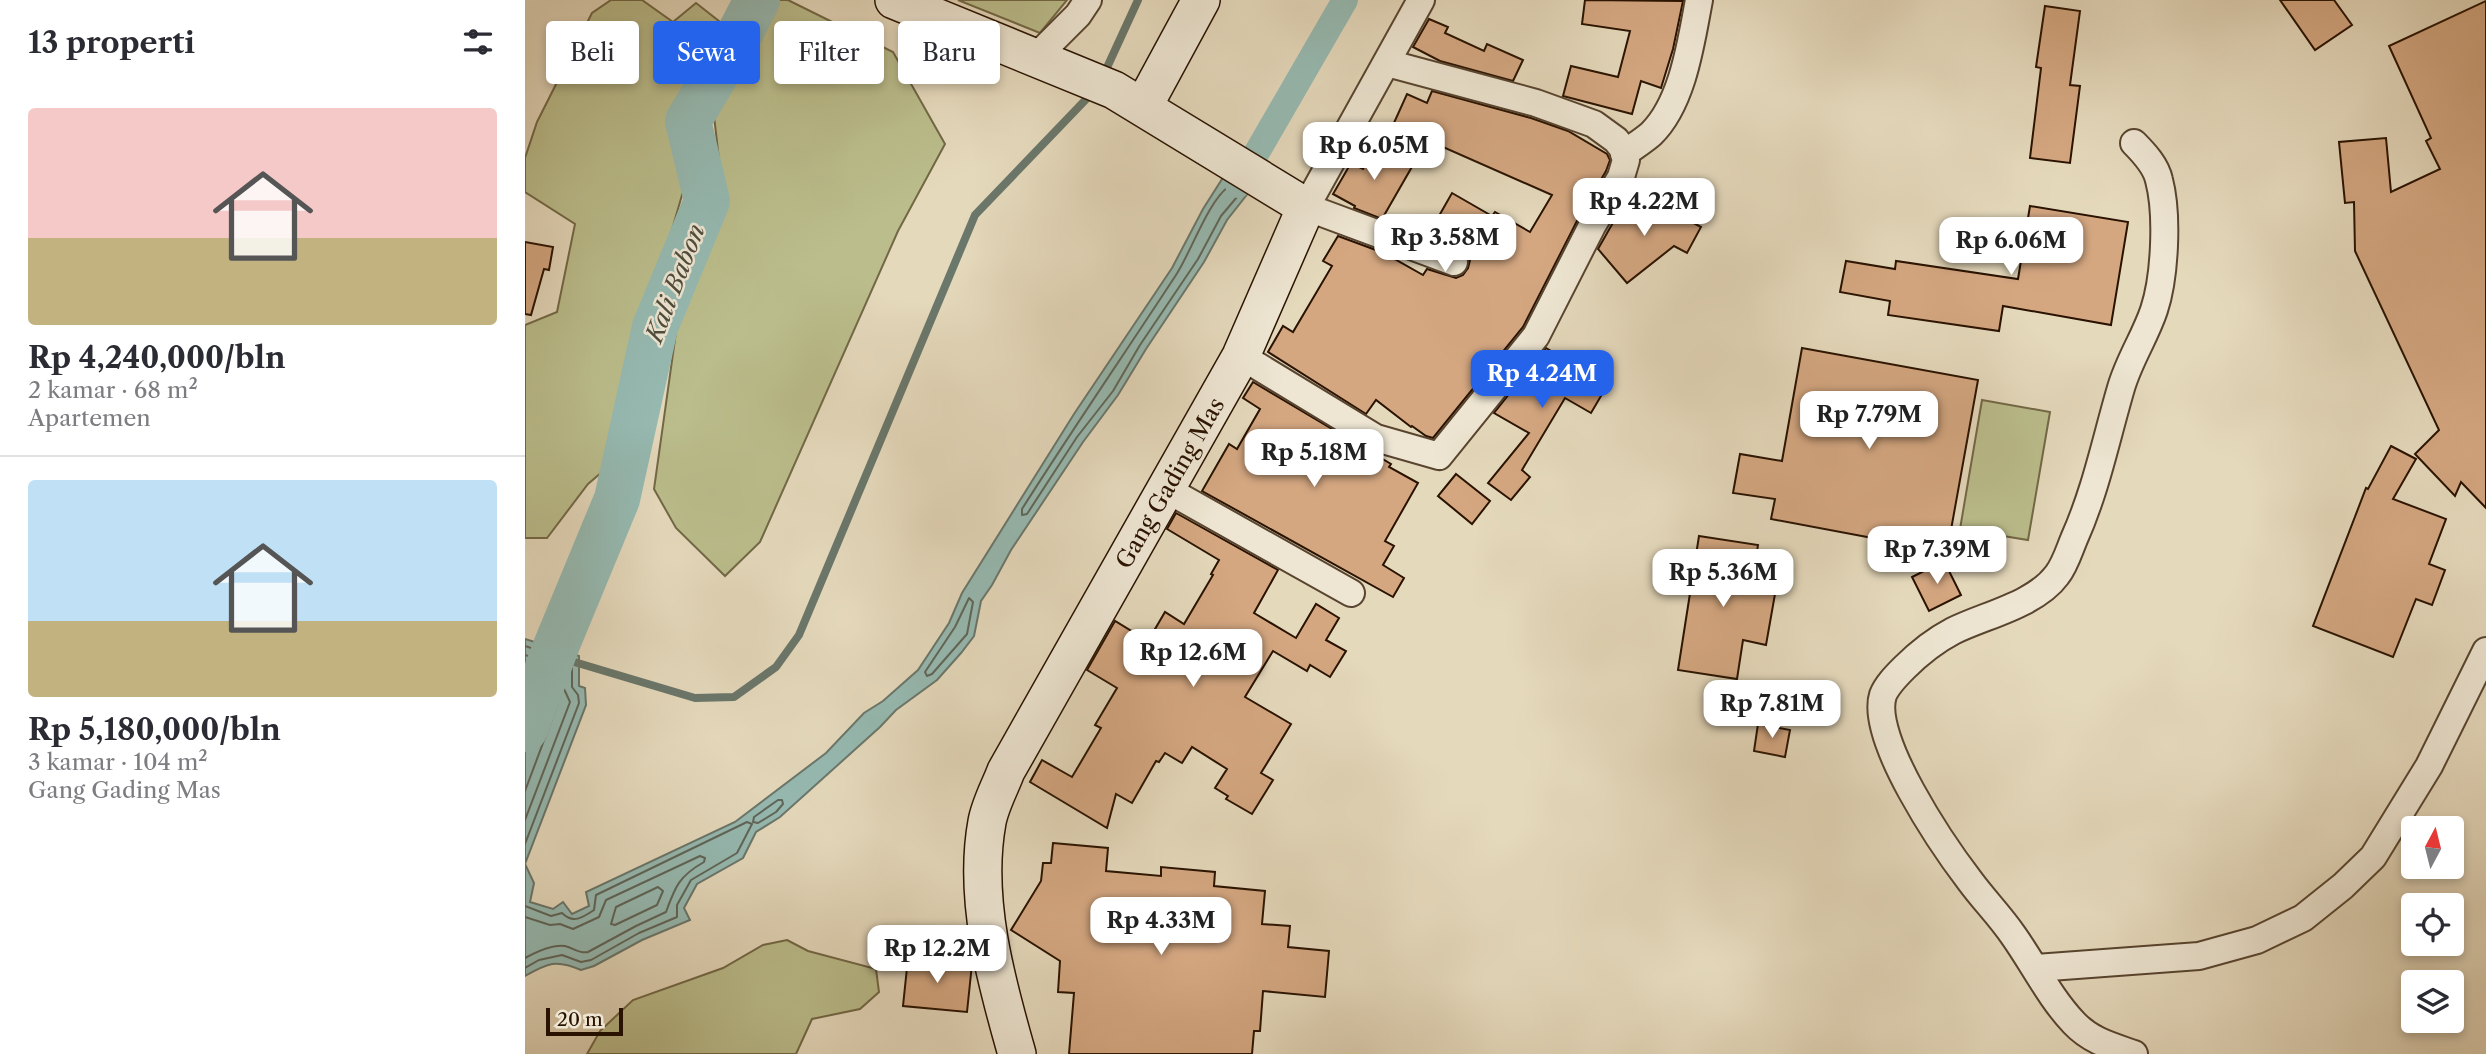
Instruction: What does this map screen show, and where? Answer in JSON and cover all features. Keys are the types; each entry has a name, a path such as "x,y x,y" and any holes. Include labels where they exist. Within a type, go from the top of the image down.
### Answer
{"street":[{"path":"1048,62 1088,0"},
{"path":"1140,105 1201,0"},
{"path":"1294,199 1387,63 1421,0"},
{"path":"1624,153 1651,134 1666,116 1691,45 1699,0"},
{"path":"906,5 1048,62 1140,105 1294,199 1454,262"},
{"path":"1241,356 1376,438 1439,456 1536,336 1592,226 1621,177 1626,160 1624,153 1616,140 1594,124 1536,103 1387,63"},
{"path":"2134,144 2154,167 2160,181 2164,236 2162,271 2155,309 2129,363 2087,511 2067,556 2057,576 2038,592 2009,608 1956,629 1919,653 1894,678 1884,694 1882,704 1882,716 1891,748 1923,812 1970,881 2074,1023 2096,1041 2134,1054"},
{"name":"Gang Gading Mas","path":"1017,1054 986,927 983,887 987,819 1006,771 1241,356 1294,199"},
{"path":"1166,489 1351,593"},
{"path":"2036,968 2199,956 2257,940 2303,918 2373,858 2429,766 2486,650"}],"green space":[{"path":"611,0 642,0 672,21 653,21 653,84 692,84 672,121 689,171 655,288 642,322 622,455 588,484 547,538 525,538 525,325 557,312 575,224 525,192 525,158 537,122 556,84 639,84 639,21 588,21 592,13"},
{"path":"773,0 788,0 830,21 774,21 774,84 884,84 884,48 893,52 898,61 898,84 911,84 945,144 898,231 760,542 725,576 676,528 654,489 676,332 725,211 714,116 730,84 760,84 760,26"},
{"path":"958,0 1067,0 1040,33"},
{"path":"696,3 719,21 674,21"},
{"path":"1982,400 2050,412 2028,540 1960,529"},
{"path":"787,940 808,951 876,969 879,992 860,1009 812,1019 796,1054 587,1054 600,1031 633,1000 723,968 763,945"}],"water":[{"path":"1224,176 1249,192 1227,220 1204,262 1118,395 1083,442 1011,550 981,601 974,636 961,653 937,680 896,710 780,817 756,832 743,858 697,884 684,908 690,920 642,940 594,966 581,970 565,964 552,964 525,976 525,864 534,883 530,902 553,909 563,902 572,914 589,906 586,892 735,822 826,753 864,713 883,701 918,670 949,623 962,593 1074,414 1172,268"},
{"path":"525,639 579,656 579,686 585,688 586,705 525,864"}],"building":[{"path":"1585,0 1683,1 1661,88 1641,81 1632,114 1563,96 1571,66 1618,77 1630,31 1582,24"},
{"path":"2280,0 2334,0 2352,25 2315,50"},
{"path":"2486,1 2486,508 2461,482 2455,496 2415,454 2439,430 2355,251 2354,202 2345,203 2339,142 2386,138 2391,192 2440,169 2426,141 2431,138 2389,46"},
{"path":"2045,6 2080,11 2070,85 2080,86 2070,163 2030,158 2041,68 2036,67"},
{"path":"1429,19 1448,27 1445,33 1484,51 1487,44 1523,60 1513,81 1440,61 1413,47"},
{"path":"1432,91 1568,131 1607,154 1610,160 1523,327 1433,438 1411,427 1376,400 1366,414 1268,352 1283,326 1293,332 1332,266 1323,261 1338,236 1384,253 1423,275 1427,269 1456,278 1463,275 1468,268 1470,260 1467,253 1443,241 1445,238 1431,230 1452,193 1492,216 1495,212 1530,232 1552,195 1393,125 1407,94 1427,103"},
{"path":"1375,143 1413,165 1382,219 1354,208 1355,206 1333,194 1351,163 1363,169"},
{"path":"1627,198 1665,218 1670,210 1701,227 1687,253 1674,246 1627,283 1598,249"},
{"path":"2030,206 2128,222 2111,325 2003,306 1999,331 1888,315 1890,301 1840,292 1846,261 1895,269 1896,261 2018,279"},
{"path":"525,242 553,247 549,270 544,269 531,315 525,314"},
{"path":"1546,348 1608,384 1591,413 1565,398 1522,470 1530,477 1511,500 1488,483 1529,433 1494,413"},
{"path":"1802,348 1978,380 1947,552 1771,519 1775,499 1733,493 1740,454 1782,461"},
{"path":"1253,382 1391,464 1389,467 1418,483 1385,541 1394,546 1383,565 1404,578 1393,597 1202,491 1229,444 1237,449 1260,409 1243,398"},
{"path":"2391,446 2416,459 2393,499 2446,519 2429,564 2445,570 2432,605 2416,599 2393,657 2313,626 2366,488 2368,489"},
{"path":"1456,474 1490,501 1472,524 1438,496"},
{"path":"1176,513 1278,570 1254,613 1296,638 1316,604 1339,618 1326,640 1346,651 1330,677 1310,665 1307,671 1273,651 1245,697 1291,724 1261,773 1273,780 1252,814 1226,799 1228,796 1215,788 1227,769 1192,747 1182,763 1165,753 1159,762 1156,761 1132,803 1116,794 1107,828 1030,782 1042,760 1072,777 1101,728 1095,725 1117,688 1087,670 1115,621 1148,641 1165,612 1184,624 1213,575 1211,574 1219,560 1167,529"},
{"path":"1699,536 1758,545 1751,589 1775,594 1766,645 1743,640 1737,679 1678,670"},
{"path":"1944,561 1961,595 1929,611 1912,577"},
{"path":"1758,724 1790,730 1785,757 1754,751"},
{"path":"1053,843 1108,848 1106,871 1161,876 1161,867 1215,872 1214,886 1265,891 1262,924 1290,926 1288,947 1329,951 1325,997 1263,991 1260,1031 1254,1031 1252,1054 1069,1054 1074,993 1058,992 1060,961 1011,930 1041,881 1043,863 1051,863"},
{"path":"908,958 972,964 967,1012 903,1006"}],"waterway":[{"name":"Kali Babon","path":"525,729 617,499 655,327 707,201 688,121 757,0"},
{"path":"1104,74 1138,0"},
{"path":"1238,185 1345,0"},
{"path":"571,661 695,698 734,697 776,667 799,635 975,215 1094,91"}]}
